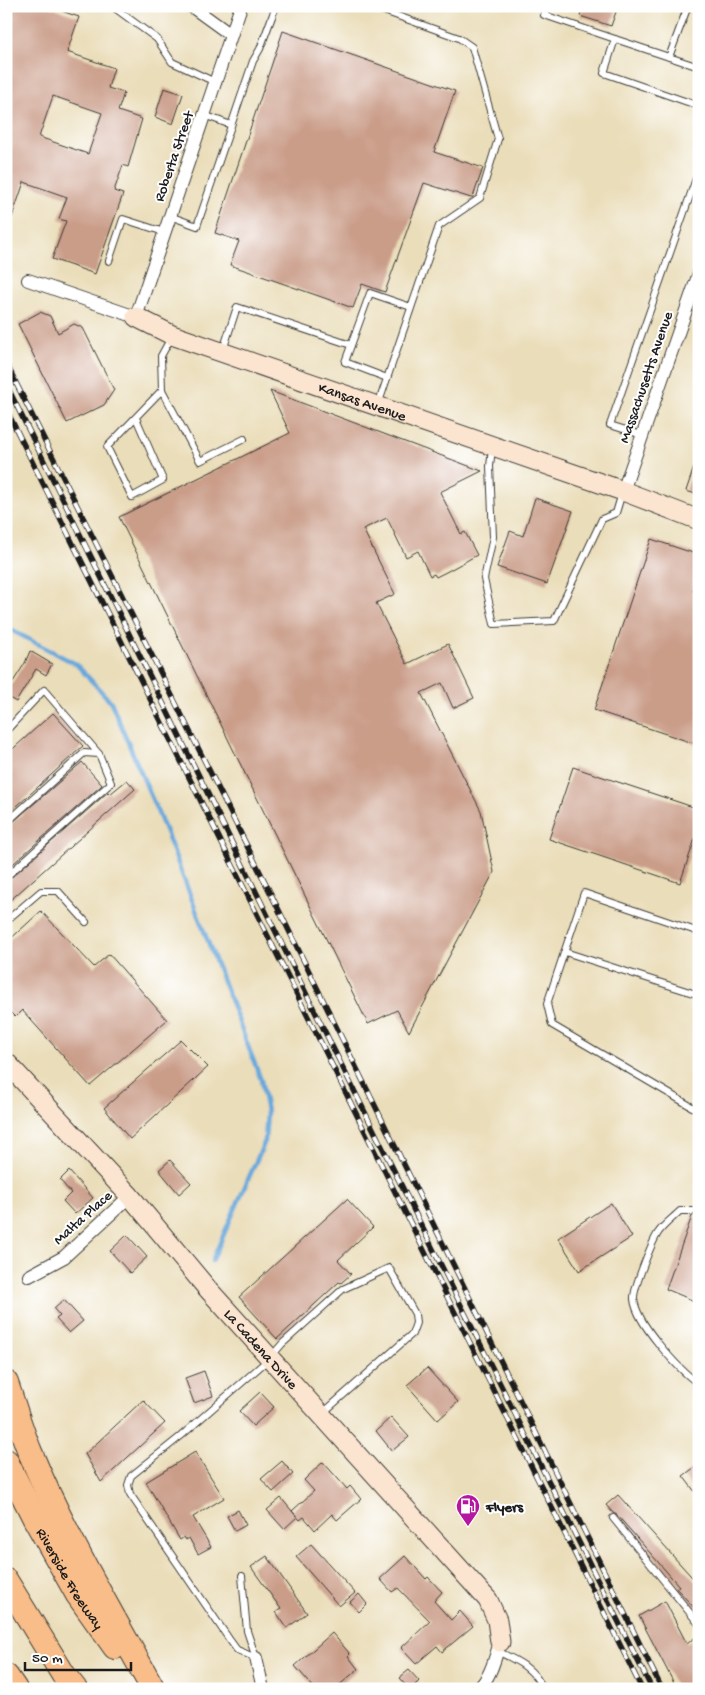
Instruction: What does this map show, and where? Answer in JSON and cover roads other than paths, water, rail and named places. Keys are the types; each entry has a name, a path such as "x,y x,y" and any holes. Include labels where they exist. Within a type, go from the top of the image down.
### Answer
{"highway":[{"path":"6,1383 30,1451 57,1510 153,1689"},
{"name":"Riverside Freeway","path":"6,1461 34,1517 78,1595 145,1689"},
{"path":"6,1581 74,1689"},
{"path":"6,1676 15,1689"}],"street":[{"path":"191,6 231,35"},
{"name":"Roberta Street","path":"136,317 241,6"},
{"name":"Massachusetts Avenue","path":"623,491 699,273"},
{"name":"Kansas Avenue","path":"28,280 136,317 172,335 623,491 699,520"},
{"name":"La Cadena Drive","path":"6,1062 130,1196 206,1287 488,1600 497,1620 498,1647"},
{"name":"Malta Place","path":"29,1276 64,1257 130,1196"},
{"path":"478,1689 487,1678 498,1647"},
{"path":"256,1658 263,1689"}],"lane":[{"path":"112,6 157,39 172,62 215,82"},
{"path":"170,216 197,226 253,61 276,6"},
{"path":"370,6 459,38 472,47 498,139 480,198 439,226 377,406"},
{"path":"547,6 544,15 699,67"},
{"path":"669,57 688,6"},
{"path":"616,39 604,74 699,106"},
{"path":"204,115 232,125"},
{"path":"642,435 610,425 699,170"},
{"path":"109,261 123,218 164,232"},
{"path":"387,378 345,362 370,293 411,307"},
{"path":"222,352 237,307 351,345"},
{"path":"172,335 161,356 162,390 200,461 244,439"},
{"path":"136,418 163,480 132,497 107,447 162,390"},
{"path":"493,446 490,466 493,537 484,579 494,624 554,621 602,519 616,513 623,491"},
{"path":"6,731 44,690 99,754 111,783 6,877"},
{"path":"6,823 84,752 99,754"},
{"path":"6,921 41,891 58,891 86,922"},
{"path":"699,932 584,892 547,1004 552,1025 699,1111"},
{"path":"564,952 699,995"},
{"path":"699,1211 680,1211 658,1233 639,1278 634,1298 639,1313 653,1338 699,1384"},
{"path":"256,1658 237,1650 130,1494 128,1485 131,1476 181,1436 270,1358 282,1344 343,1289 389,1268 415,1314 416,1323 412,1334 321,1415"},
{"path":"613,1518 699,1624"},
{"path":"242,1576 247,1631 256,1658"},
{"path":"498,1647 538,1678 543,1689"}],"waterway":[{"path":"11,630 76,664 111,702 166,832 261,1080 267,1112 265,1141 212,1261"}],"railway":[{"path":"6,363 268,888 662,1689"},
{"path":"6,384 334,1050 652,1689"},
{"path":"6,409 642,1689"}],"place":[{"name":"Flyers","path":"468,1527"}]}
